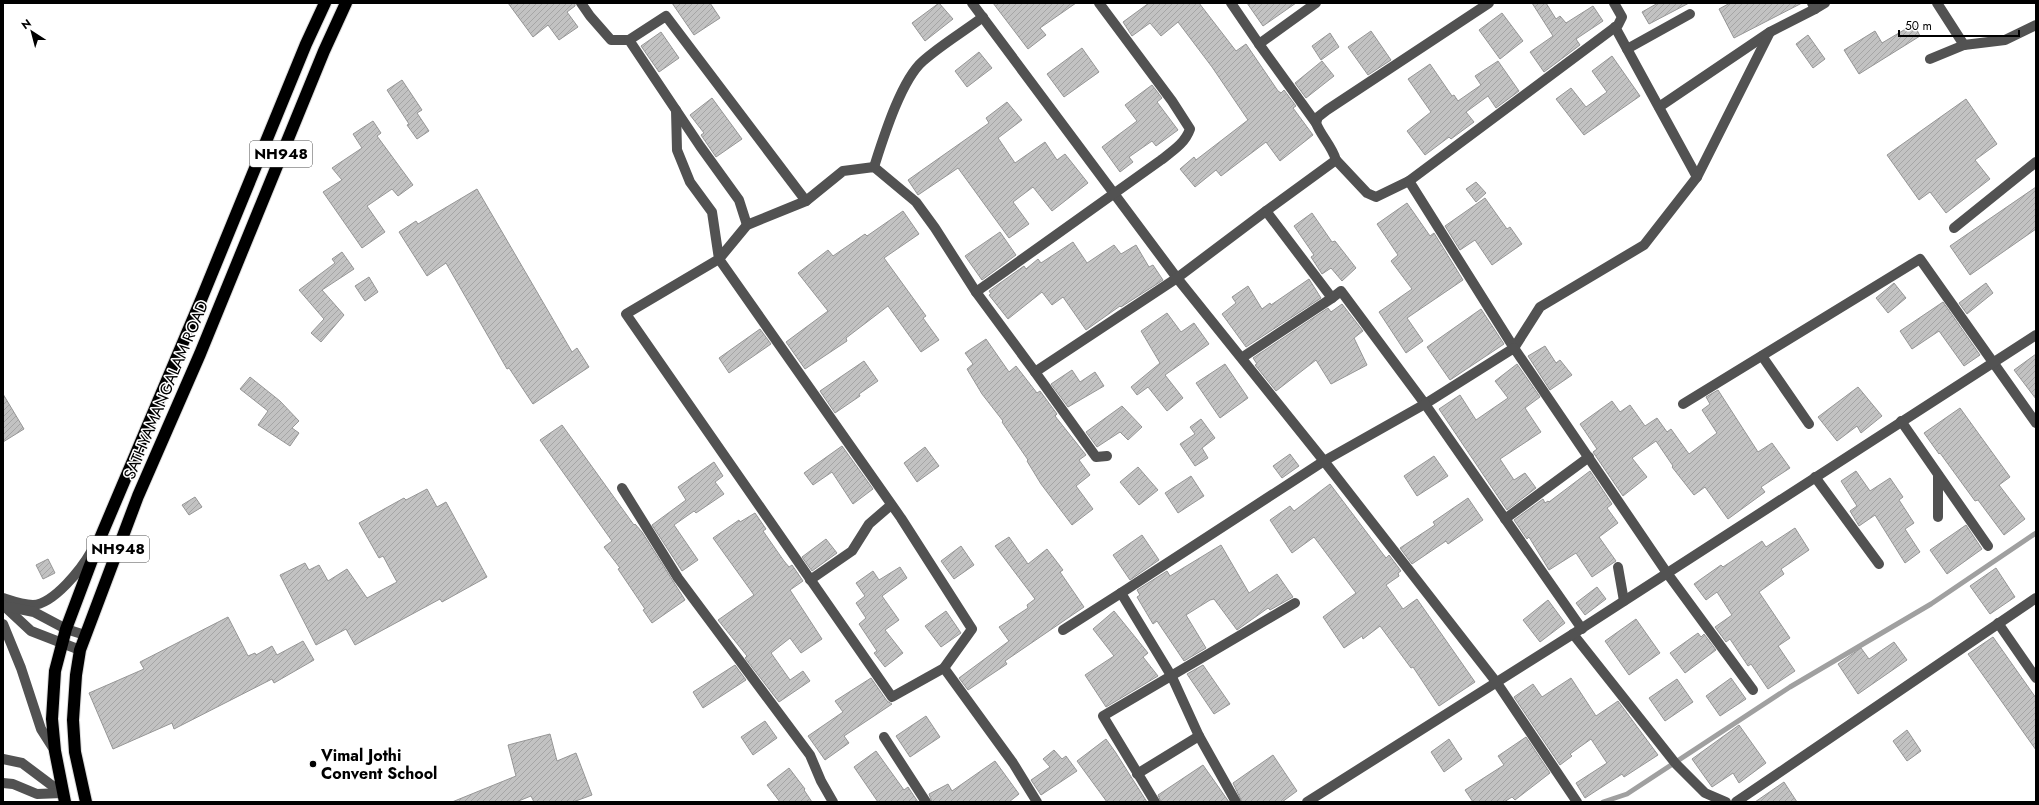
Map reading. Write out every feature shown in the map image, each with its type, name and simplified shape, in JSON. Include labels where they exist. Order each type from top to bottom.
[{"type":"highway","name":"SATHYAMANGALAM ROAD","points":[[64,797],[55,751],[52,719],[55,671],[66,629],[100,536],[201,300],[306,44],[325,3]]},
{"type":"highway","name":"SATHYAMANGALAM ROAD","points":[[86,802],[75,752],[73,720],[76,675],[80,650],[138,496],[200,354],[324,51],[346,3]]},
{"type":"street","points":[[581,3],[611,40],[629,40],[666,16],[806,201]]},
{"type":"street","points":[[972,3],[1115,192],[1177,278],[1324,460],[1497,683],[1576,802]]},
{"type":"street","points":[[976,292],[1180,145],[1187,137],[1190,128],[1154,76],[1099,3]]},
{"type":"street","points":[[1231,3],[1316,123],[1320,132],[1334,152],[1336,160],[1366,193],[1376,197],[1409,181],[1615,27],[1622,17],[1614,3]]},
{"type":"street","points":[[1259,44],[1316,3]]},
{"type":"street","points":[[1316,123],[1318,117],[1327,110],[1489,3]]},
{"type":"street","points":[[1659,107],[1770,32],[1814,6],[1825,3]]},
{"type":"street","points":[[1937,3],[1964,45]]},
{"type":"street","points":[[1627,49],[1690,14]]},
{"type":"street","points":[[874,167],[885,129],[906,85],[921,62],[983,17]]},
{"type":"street","points":[[1930,59],[1964,45],[2005,40],[2036,25]]},
{"type":"street","points":[[1615,27],[1697,177]]},
{"type":"street","points":[[1063,630],[1324,460],[1425,404],[1514,348],[1540,307],[1644,245],[1697,177],[1770,32]]},
{"type":"street","points":[[629,40],[739,200],[747,225]]},
{"type":"street","points":[[676,110],[677,150],[690,182],[712,212],[719,259],[891,505],[972,629],[944,668],[892,697],[626,314],[719,259],[747,225],[806,201],[843,171],[874,167],[916,202],[935,228],[976,292],[1096,457],[1107,456]]},
{"type":"street","points":[[1035,372],[1177,278],[1336,160]]},
{"type":"street","points":[[1954,228],[2036,162]]},
{"type":"street","points":[[1409,181],[1514,348],[1667,573],[1753,690]]},
{"type":"street","points":[[1266,211],[1332,298]]},
{"type":"street","points":[[1683,404],[1920,259],[2036,423]]},
{"type":"street","points":[[1243,358],[1332,298],[1341,290],[1425,404],[1505,519],[1578,631],[1673,760],[1705,793],[1726,802]]},
{"type":"street","points":[[1307,802],[1497,683],[2036,335]]},
{"type":"street","points":[[1762,356],[1809,424]]},
{"type":"street","points":[[1901,421],[1988,546]]},
{"type":"street","points":[[1505,519],[1589,457]]},
{"type":"street","points":[[1938,475],[1938,517]]},
{"type":"street","points":[[1815,477],[1879,564]]},
{"type":"street","points":[[622,488],[678,578],[810,755],[821,781],[833,802]]},
{"type":"street","points":[[810,580],[852,551],[870,524],[891,505]]},
{"type":"street","points":[[3,598],[34,605],[55,595],[70,581],[85,562],[100,536]]},
{"type":"street","points":[[1618,567],[1624,601]]},
{"type":"street","points":[[1121,593],[1172,677],[1199,736],[1236,802]]},
{"type":"street","points":[[1736,802],[2036,598]]},
{"type":"street","points":[[3,604],[8,607],[34,612],[66,629],[85,635]]},
{"type":"street","points":[[3,604],[31,631],[80,650]]},
{"type":"street","points":[[1155,802],[1103,716],[1295,604]]},
{"type":"street","points":[[1998,623],[2036,678]]},
{"type":"street","points":[[3,624],[21,668],[40,729],[55,751]]},
{"type":"street","points":[[944,668],[1013,763],[1037,802]]},
{"type":"street","points":[[1137,774],[1199,736]]},
{"type":"street","points":[[884,737],[926,802]]},
{"type":"street","points":[[3,760],[22,763],[64,797]]},
{"type":"street","points":[[3,783],[13,784],[37,794],[64,797]]},
{"type":"building","points":[[508,3],[575,3],[575,6],[567,12],[578,27],[559,40],[548,25],[533,37]]},
{"type":"building","points":[[672,3],[710,3],[720,18],[694,35]]},
{"type":"building","points":[[939,3],[953,19],[925,41],[912,23]]},
{"type":"building","points":[[993,3],[1076,3],[1040,28],[1046,35],[1028,49]]},
{"type":"building","points":[[1149,3],[1199,3],[1236,51],[1246,44],[1278,91],[1281,93],[1284,90],[1296,106],[1293,108],[1313,135],[1280,161],[1266,142],[1221,176],[1216,170],[1195,187],[1180,169],[1194,157],[1196,160],[1248,120],[1212,67],[1178,22],[1161,36],[1150,23],[1132,36],[1123,22]]},
{"type":"building","points":[[1247,3],[1296,3],[1263,26]]},
{"type":"building","points":[[1532,3],[1546,3],[1556,19],[1560,16],[1566,23],[1593,6],[1603,21],[1576,39],[1580,45],[1544,72],[1530,52],[1553,36]]},
{"type":"building","points":[[1658,3],[1689,3],[1649,24],[1642,12]]},
{"type":"building","points":[[1730,3],[1802,3],[1734,38],[1719,9]]},
{"type":"building","points":[[1502,13],[1523,41],[1500,59],[1479,30]]},
{"type":"building","points":[[1914,24],[1920,36],[1859,74],[1844,50],[1875,31],[1882,43]]},
{"type":"building","points":[[1371,31],[1391,60],[1368,75],[1348,47]]},
{"type":"building","points":[[661,32],[679,58],[659,72],[641,46]]},
{"type":"building","points":[[1330,33],[1339,47],[1321,60],[1312,46]]},
{"type":"building","points":[[1808,35],[1825,59],[1813,68],[1796,44]]},
{"type":"building","points":[[1082,48],[1099,72],[1064,97],[1047,74]]},
{"type":"building","points":[[979,52],[992,68],[967,87],[955,71]]},
{"type":"building","points":[[1612,56],[1640,96],[1584,135],[1556,99],[1571,88],[1586,107],[1607,92],[1592,71]]},
{"type":"building","points":[[1322,61],[1334,76],[1306,98],[1295,83]]},
{"type":"building","points":[[1498,61],[1519,91],[1496,108],[1488,96],[1466,112],[1474,122],[1451,139],[1449,137],[1425,155],[1407,131],[1431,112],[1408,79],[1430,64],[1452,96],[1454,95],[1458,101],[1481,85],[1475,76]]},
{"type":"building","points":[[402,80],[422,110],[417,113],[429,131],[417,139],[407,125],[409,124],[387,90]]},
{"type":"building","points":[[1152,85],[1162,98],[1157,102],[1178,130],[1156,146],[1152,141],[1129,157],[1133,162],[1120,172],[1102,147],[1137,121],[1125,105]]},
{"type":"building","points":[[712,98],[742,139],[716,157],[701,135],[704,133],[690,115]]},
{"type":"building","points":[[1966,99],[1997,144],[1975,160],[1990,179],[1946,213],[1930,192],[1919,200],[1887,155]]},
{"type":"building","points":[[1007,102],[1022,120],[998,138],[1015,163],[1045,142],[1057,160],[1065,154],[1088,183],[1052,211],[1033,187],[1013,202],[1029,224],[1009,238],[958,168],[918,195],[908,180],[989,123],[986,118]]},
{"type":"building","points":[[373,121],[381,133],[377,136],[413,185],[398,196],[392,189],[367,206],[385,232],[362,248],[323,192],[342,180],[332,168],[362,148],[353,134]]},
{"type":"building","points":[[1476,182],[1486,193],[1476,202],[1466,189]]},
{"type":"building","points":[[2036,187],[2036,229],[1970,275],[1950,246]]},
{"type":"building","points":[[477,189],[572,352],[577,348],[589,367],[533,404],[509,368],[507,369],[446,263],[427,276],[399,232],[416,221],[418,224]]},
{"type":"building","points":[[1485,198],[1507,229],[1510,227],[1522,244],[1492,265],[1475,240],[1460,250],[1445,226]]},
{"type":"building","points":[[1407,203],[1430,236],[1434,233],[1463,280],[1407,318],[1423,341],[1406,353],[1379,312],[1412,289],[1391,261],[1398,255],[1377,224]]},
{"type":"building","points":[[903,211],[919,234],[884,258],[926,316],[923,318],[939,340],[921,352],[888,306],[846,338],[847,341],[805,369],[786,342],[828,311],[798,273],[828,250],[833,256],[865,234],[867,236]]},
{"type":"building","points":[[1312,213],[1332,242],[1335,241],[1356,268],[1342,281],[1331,268],[1322,274],[1311,257],[1314,255],[1294,226]]},
{"type":"building","points":[[1000,232],[1016,255],[982,280],[965,256]]},
{"type":"building","points":[[1073,242],[1087,263],[1114,245],[1121,254],[1136,245],[1149,267],[1153,265],[1163,280],[1121,307],[1120,306],[1086,330],[1063,297],[1052,305],[1042,292],[1008,319],[989,295],[991,294],[989,291],[1024,266],[1026,269],[1038,259],[1041,263]]},
{"type":"building","points":[[342,252],[354,269],[322,290],[344,315],[321,342],[311,333],[324,319],[299,290],[335,263],[332,259]]},
{"type":"building","points":[[369,277],[378,292],[365,301],[355,286]]},
{"type":"building","points":[[1309,279],[1321,298],[1246,347],[1222,314],[1236,303],[1232,297],[1248,286],[1262,309],[1270,303],[1271,305]]},
{"type":"building","points":[[1894,283],[1906,298],[1888,313],[1876,298]]},
{"type":"building","points":[[1986,283],[1993,293],[1967,314],[1959,303]]},
{"type":"building","points":[[1943,302],[1980,355],[1964,366],[1939,331],[1912,349],[1900,331]]},
{"type":"building","points":[[1342,304],[1363,331],[1354,338],[1367,365],[1331,384],[1316,360],[1276,391],[1255,365],[1257,364],[1253,358],[1328,308],[1331,312]]},
{"type":"building","points":[[1481,309],[1504,344],[1450,380],[1427,347]]},
{"type":"building","points":[[1167,313],[1181,332],[1194,323],[1209,344],[1165,375],[1183,398],[1167,411],[1148,387],[1137,395],[1131,387],[1160,363],[1141,331]]},
{"type":"building","points":[[760,329],[771,344],[729,373],[719,358]]},
{"type":"building","points":[[986,339],[1009,372],[1016,366],[1037,393],[1040,391],[1057,414],[1055,416],[1086,455],[1079,460],[1090,475],[1076,486],[1093,509],[1072,525],[1041,484],[1027,461],[1028,460],[1002,422],[1003,421],[982,394],[967,369],[973,364],[965,353]]},
{"type":"building","points":[[1545,346],[1556,363],[1560,360],[1572,375],[1550,390],[1528,356]]},
{"type":"building","points":[[2036,354],[2036,399],[2014,370]]},
{"type":"building","points":[[864,361],[878,381],[859,394],[860,396],[835,413],[820,391]]},
{"type":"building","points":[[1225,364],[1248,398],[1220,418],[1196,383]]},
{"type":"building","points":[[1517,364],[1540,397],[1525,408],[1541,432],[1500,459],[1514,480],[1525,473],[1536,488],[1507,510],[1439,409],[1460,395],[1476,420],[1508,398],[1495,381]]},
{"type":"building","points":[[1072,370],[1080,382],[1095,372],[1104,386],[1068,407],[1051,384]]},
{"type":"building","points":[[250,377],[280,401],[299,421],[292,428],[299,433],[290,446],[258,425],[268,411],[240,389]]},
{"type":"building","points":[[1858,387],[1882,416],[1861,433],[1857,426],[1837,441],[1818,417]]},
{"type":"building","points":[[1718,390],[1758,452],[1772,443],[1790,468],[1761,487],[1765,492],[1728,519],[1705,487],[1694,495],[1672,467],[1673,466],[1656,441],[1632,458],[1647,477],[1623,496],[1593,452],[1597,449],[1580,424],[1612,401],[1620,412],[1630,405],[1645,426],[1657,418],[1667,432],[1671,429],[1689,454],[1717,433],[1702,410],[1710,404],[1706,397]]},
{"type":"building","points":[[3,394],[24,429],[3,442]]},
{"type":"building","points":[[1122,406],[1142,427],[1128,440],[1120,432],[1097,447],[1086,432]]},
{"type":"building","points":[[1960,408],[2010,477],[1999,485],[2025,519],[2004,535],[1978,500],[1975,501],[1924,433]]},
{"type":"building","points":[[1201,419],[1215,438],[1202,448],[1208,458],[1195,466],[1180,444],[1195,434],[1190,427]]},
{"type":"building","points":[[562,425],[634,525],[635,524],[642,532],[685,600],[652,623],[643,610],[645,609],[618,569],[620,568],[604,547],[612,541],[540,440]]},
{"type":"building","points":[[842,446],[873,489],[853,504],[832,472],[813,485],[804,473]]},
{"type":"building","points":[[925,447],[939,466],[917,482],[904,463]]},
{"type":"building","points":[[1290,454],[1299,466],[1282,478],[1273,466]]},
{"type":"building","points":[[1434,456],[1448,476],[1417,496],[1404,476]]},
{"type":"building","points":[[714,462],[723,476],[715,482],[724,494],[696,513],[694,511],[674,525],[698,560],[682,571],[652,525],[686,500],[678,487]]},
{"type":"building","points":[[1138,467],[1158,490],[1139,505],[1120,482]]},
{"type":"building","points":[[1590,471],[1612,504],[1607,508],[1618,523],[1599,537],[1616,561],[1592,577],[1576,553],[1549,570],[1529,537],[1527,539],[1514,520],[1543,499],[1545,503],[1548,501],[1549,502]]},
{"type":"building","points":[[1856,471],[1870,491],[1890,478],[1903,497],[1899,500],[1914,523],[1905,529],[1920,552],[1905,563],[1875,515],[1859,526],[1850,511],[1857,506],[1841,481]]},
{"type":"building","points":[[1191,476],[1204,496],[1178,513],[1165,493]]},
{"type":"building","points":[[1330,484],[1386,558],[1389,555],[1401,571],[1398,573],[1399,576],[1386,585],[1403,609],[1417,599],[1475,682],[1439,706],[1413,667],[1411,668],[1380,626],[1363,639],[1362,636],[1344,648],[1323,617],[1356,593],[1314,537],[1292,553],[1270,520],[1290,506],[1294,511]]},
{"type":"building","points":[[427,489],[437,507],[446,502],[487,577],[442,602],[440,599],[355,645],[346,629],[316,645],[280,575],[305,563],[309,570],[319,565],[328,581],[347,569],[367,598],[397,582],[383,556],[379,558],[359,523],[404,498],[406,500]]},
{"type":"building","points":[[195,497],[202,507],[189,515],[182,505]]},
{"type":"building","points":[[1468,498],[1483,520],[1448,544],[1446,541],[1412,564],[1400,548],[1435,525],[1433,522]]},
{"type":"building","points":[[755,513],[766,529],[763,531],[784,561],[789,567],[792,565],[803,581],[790,590],[822,639],[801,653],[790,638],[771,653],[790,680],[803,671],[810,681],[779,702],[745,658],[747,656],[718,620],[754,595],[713,538],[739,520],[740,522]]},
{"type":"building","points":[[1966,525],[1982,549],[1947,574],[1930,550]]},
{"type":"building","points":[[1795,528],[1809,550],[1781,569],[1784,574],[1759,592],[1790,638],[1778,646],[1795,671],[1768,689],[1751,664],[1748,666],[1730,639],[1726,642],[1715,627],[1732,615],[1717,592],[1706,600],[1694,584],[1721,565],[1723,567],[1762,541],[1766,547]]},
{"type":"building","points":[[1142,535],[1159,560],[1130,580],[1113,555]]},
{"type":"building","points":[[1009,537],[1028,564],[1047,549],[1063,570],[1060,572],[1084,607],[1005,661],[1007,664],[968,690],[959,678],[1009,641],[999,627],[1028,608],[1027,605],[1035,599],[995,546]]},
{"type":"building","points":[[826,539],[837,553],[812,571],[802,557]]},
{"type":"building","points":[[1221,545],[1249,593],[1277,574],[1293,597],[1270,610],[1268,608],[1237,630],[1214,599],[1210,600],[1186,615],[1206,648],[1184,661],[1157,621],[1153,624],[1137,597],[1140,595],[1137,590],[1167,571],[1170,576]]},
{"type":"building","points":[[961,546],[974,565],[954,579],[941,561]]},
{"type":"building","points":[[48,559],[55,573],[43,579],[36,565]]},
{"type":"building","points":[[900,567],[907,578],[882,596],[899,620],[885,630],[903,653],[885,667],[874,653],[877,651],[859,624],[866,618],[856,603],[865,596],[856,583],[873,571],[879,580]]},
{"type":"building","points":[[1996,568],[2015,597],[1990,614],[1970,586]]},
{"type":"building","points":[[1597,587],[1606,599],[1585,615],[1576,603]]},
{"type":"building","points":[[1548,600],[1565,623],[1540,642],[1523,620]]},
{"type":"building","points":[[946,611],[961,633],[941,647],[925,626]]},
{"type":"building","points":[[1114,611],[1148,653],[1143,657],[1158,676],[1106,707],[1085,675],[1114,656],[1093,629]]},
{"type":"building","points":[[228,617],[248,656],[255,653],[256,655],[272,646],[277,655],[303,641],[314,660],[274,683],[272,679],[174,729],[172,723],[113,749],[89,693],[144,669],[140,662]]},
{"type":"building","points":[[1636,619],[1660,653],[1629,675],[1605,641]]},
{"type":"building","points":[[1698,633],[1701,637],[1704,634],[1716,650],[1685,673],[1670,653]]},
{"type":"building","points":[[1993,637],[2036,698],[2036,750],[1968,654]]},
{"type":"building","points":[[1894,642],[1907,660],[1858,694],[1838,664],[1861,648],[1869,659]]},
{"type":"building","points":[[735,665],[746,680],[703,708],[693,692]]},
{"type":"building","points":[[1203,665],[1230,704],[1214,714],[1187,674]]},
{"type":"building","points":[[871,678],[887,701],[892,704],[844,736],[849,743],[825,760],[808,736],[843,712],[835,701]]},
{"type":"building","points":[[1571,678],[1596,716],[1618,701],[1658,755],[1624,777],[1622,774],[1585,798],[1576,783],[1607,763],[1591,739],[1570,754],[1572,756],[1560,765],[1514,697],[1533,684],[1542,697]]},
{"type":"building","points":[[1731,678],[1746,699],[1720,716],[1706,696]]},
{"type":"building","points":[[1677,679],[1693,702],[1665,721],[1649,698]]},
{"type":"building","points":[[926,716],[940,737],[910,757],[896,736]]},
{"type":"building","points":[[765,721],[777,738],[753,755],[741,737]]},
{"type":"building","points":[[1739,725],[1766,763],[1739,783],[1733,773],[1712,787],[1692,759]]},
{"type":"building","points":[[1907,730],[1921,751],[1907,761],[1893,741]]},
{"type":"building","points":[[550,734],[557,761],[576,753],[592,795],[573,802],[534,802],[531,796],[516,802],[452,802],[516,776],[508,745]]},
{"type":"building","points":[[1526,737],[1550,773],[1515,800],[1512,797],[1504,802],[1473,802],[1465,790],[1504,765],[1498,756]]},
{"type":"building","points":[[1106,739],[1147,802],[1107,802],[1077,761]]},
{"type":"building","points":[[1449,739],[1462,759],[1444,772],[1431,752]]},
{"type":"building","points":[[1054,750],[1062,759],[1066,756],[1077,771],[1041,795],[1031,780],[1050,767],[1043,759]]},
{"type":"building","points":[[876,751],[904,790],[908,787],[918,802],[878,802],[854,767]]},
{"type":"building","points":[[1273,755],[1297,791],[1282,802],[1242,802],[1233,783]]},
{"type":"building","points":[[995,761],[1019,794],[1009,802],[932,802],[929,794],[948,784],[952,791]]},
{"type":"building","points":[[1203,765],[1229,802],[1161,802],[1158,795]]},
{"type":"building","points":[[789,768],[805,789],[804,790],[812,802],[780,802],[767,785]]},
{"type":"building","points":[[1784,782],[1797,802],[1755,802]]},
{"type":"waterway","points":[[1603,802],[1627,794],[1790,687],[1931,604],[2036,533]]},
{"type":"place","name":"Vimal Jothi Convent School","points":[[313,764]]}]
